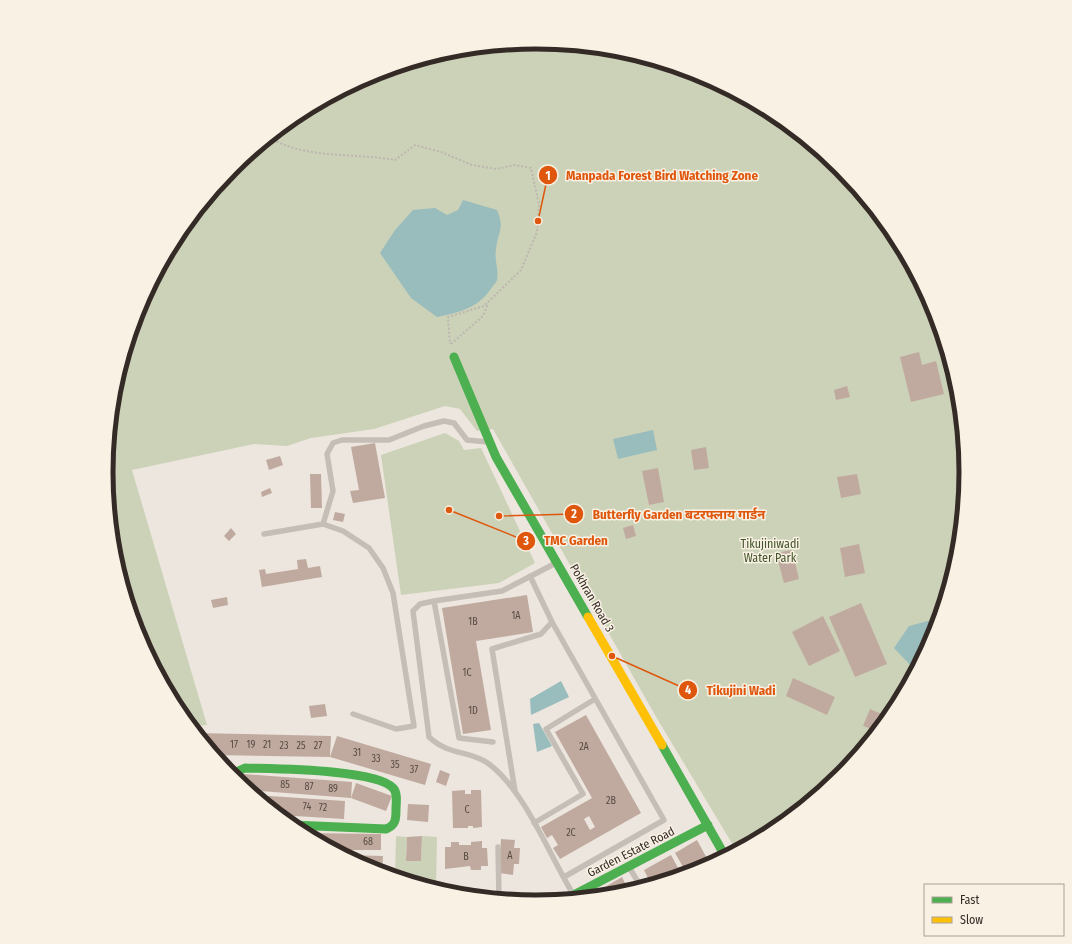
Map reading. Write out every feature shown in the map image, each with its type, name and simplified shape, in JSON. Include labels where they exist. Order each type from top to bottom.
[{"type":"street","name":"Pokhran Road 3","points":[[454,357],[496,457],[558,562],[722,851]]},
{"type":"street","points":[[237,771],[245,768],[350,774],[386,784],[393,788],[396,795],[396,821],[392,827],[386,829],[303,825]]},
{"type":"street","name":"Garden Estate Road","points":[[579,892],[708,825]]},
{"type":"lane","points":[[323,524],[333,491],[327,454],[333,443],[342,440],[389,440],[424,426],[444,421],[454,423],[467,440],[490,442]]},
{"type":"lane","points":[[264,534],[323,524],[343,530],[369,548],[383,568],[393,593],[414,726],[396,729],[353,714]]},
{"type":"lane","points":[[558,562],[502,591],[420,604],[413,611],[429,737],[439,746],[458,754],[478,757],[490,765],[521,800],[564,876],[569,893]]},
{"type":"lane","points":[[530,576],[552,622],[664,820],[564,876]]},
{"type":"lane","points":[[434,601],[459,738],[493,742]]},
{"type":"lane","points":[[515,793],[492,650],[541,634],[552,622]]},
{"type":"lane","points":[[534,823],[583,794],[546,729],[595,699]]},
{"type":"lane","points":[[498,847],[499,893]]},
{"type":"lane","points":[[629,866],[638,883]]},
{"type":"path","points":[[274,139],[279,143],[325,154],[380,157],[395,160],[415,145],[441,152],[472,165],[496,169],[515,164],[532,168],[539,205],[537,232],[521,270],[484,306],[448,317],[450,345],[454,357]]},
{"type":"path","points":[[450,345],[483,316],[489,301]]},
{"type":"green space","name":"Tikujiniwadi Water Park","points":[[508,50],[564,50],[591,53],[619,57],[672,71],[698,81],[748,106],[794,136],[815,154],[854,193],[872,214],[902,260],[915,285],[937,336],[945,363],[951,389],[958,444],[958,500],[955,527],[951,555],[937,608],[927,634],[902,684],[872,730],[854,751],[815,790],[794,808],[771,824],[733,845],[655,715],[493,429],[477,431],[460,409],[445,406],[374,429],[311,438],[287,446],[254,444],[132,470],[207,725],[197,726],[170,683],[145,634],[127,581],[121,555],[114,500],[114,444],[117,417],[121,389],[135,336],[145,310],[170,260],[200,214],[218,193],[257,154],[278,136],[301,120],[349,93],[400,71],[427,63],[453,57]]},
{"type":"green space","points":[[445,433],[459,441],[464,450],[481,448],[535,563],[499,583],[401,595],[381,455]]},
{"type":"green space","points":[[396,836],[407,837],[406,861],[421,861],[422,836],[437,837],[436,883],[395,871]]},
{"type":"water","points":[[463,200],[497,210],[501,226],[496,253],[497,280],[485,296],[473,305],[452,314],[437,317],[411,298],[380,253],[395,230],[413,210],[435,208],[447,215],[458,210]]},
{"type":"water","points":[[653,430],[657,450],[618,459],[613,439]]},
{"type":"water","points":[[932,620],[911,666],[894,648],[909,626]]},
{"type":"water","points":[[561,681],[569,697],[531,715],[530,699]]},
{"type":"water","points":[[539,723],[552,746],[537,752],[533,724]]},
{"type":"building","points":[[919,352],[922,365],[936,361],[944,394],[911,402],[900,357]]},
{"type":"building","points":[[847,386],[850,397],[836,400],[834,390]]},
{"type":"building","points":[[375,443],[385,498],[353,503],[350,491],[359,490],[351,447]]},
{"type":"building","points":[[706,447],[709,468],[694,470],[691,450]]},
{"type":"building","points":[[280,456],[283,465],[269,470],[266,460]]},
{"type":"building","points":[[658,468],[664,502],[649,505],[642,471]]},
{"type":"building","points":[[310,474],[321,474],[322,508],[311,508]]},
{"type":"building","points":[[857,474],[861,494],[841,498],[837,477]]},
{"type":"building","points":[[270,488],[272,493],[262,497],[261,492]]},
{"type":"building","points":[[335,512],[345,514],[343,522],[333,520]]},
{"type":"building","points":[[633,525],[636,536],[626,539],[623,528]]},
{"type":"building","points":[[231,528],[236,534],[229,541],[224,536]]},
{"type":"building","points":[[859,544],[865,573],[845,577],[840,548]]},
{"type":"building","points":[[792,550],[799,579],[784,583],[776,553]]},
{"type":"building","points":[[306,559],[308,568],[320,566],[322,577],[262,587],[259,570],[265,569],[266,574],[298,569],[297,560]]},
{"type":"building","points":[[527,595],[533,632],[476,641],[491,730],[463,734],[442,608]]},
{"type":"building","points":[[227,597],[228,605],[213,608],[211,600]]},
{"type":"building","points":[[861,603],[887,664],[855,677],[829,617]]},
{"type":"building","points":[[823,616],[840,651],[809,666],[792,632]]},
{"type":"building","points":[[793,678],[835,697],[827,715],[786,696]]},
{"type":"building","points":[[325,704],[327,716],[311,718],[309,706]]},
{"type":"building","points":[[870,709],[883,714],[872,729],[863,726]]},
{"type":"building","points":[[586,715],[641,813],[560,859],[553,848],[558,845],[552,835],[547,838],[541,827],[592,798],[555,732]],"holes":[[[589,816],[595,827],[590,830],[584,819]]]},
{"type":"building","points":[[203,733],[331,736],[330,757],[222,755]]},
{"type":"building","points":[[337,736],[431,764],[425,785],[330,757]]},
{"type":"building","points":[[440,770],[450,774],[446,786],[436,782]]},
{"type":"building","points":[[243,774],[352,782],[351,798],[258,791],[243,776]]},
{"type":"building","points":[[356,783],[392,796],[386,811],[351,798]]},
{"type":"building","points":[[465,790],[465,794],[471,794],[471,790],[481,790],[482,827],[473,828],[473,826],[468,826],[468,828],[453,828],[452,791]]},
{"type":"building","points":[[263,796],[345,801],[344,819],[289,816]]},
{"type":"building","points":[[408,804],[429,805],[428,822],[407,820]]},
{"type":"building","points":[[316,833],[381,834],[381,850],[347,850]]},
{"type":"building","points":[[422,836],[421,861],[406,861],[407,837]]},
{"type":"building","points":[[501,839],[515,840],[514,848],[520,848],[519,864],[514,864],[513,875],[499,873]]},
{"type":"building","points":[[697,840],[707,859],[684,868],[675,853]]},
{"type":"building","points":[[482,841],[482,848],[487,848],[488,866],[481,866],[481,870],[471,870],[470,866],[445,869],[445,847],[451,847],[451,842],[459,842],[459,845],[471,845],[471,842]]},
{"type":"building","points":[[358,855],[383,856],[382,866]]},
{"type":"building","points":[[671,855],[679,870],[649,880],[644,870]]},
{"type":"building","points":[[622,877],[626,885],[619,887],[601,890]]},
{"type":"traffic: fast","points":[[454,357],[496,457],[588,617]]},
{"type":"traffic: fast","points":[[662,745],[722,851]]},
{"type":"traffic: fast","points":[[237,771],[245,768],[323,771],[367,777],[383,782],[395,790],[396,801],[394,824],[386,829],[303,825]]},
{"type":"traffic: fast","points":[[579,892],[708,825]]},
{"type":"traffic: slow","points":[[588,617],[662,745]]},
{"type":"place","name":"Manpada Forest Bird Watching Zone","points":[[538,221]]},
{"type":"place","name":"TMC Garden","points":[[449,510]]},
{"type":"place","name":"Butterfly Garden बटरफ्लाय गार्डन","points":[[499,516]]},
{"type":"place","name":"Tikujini Wadi","points":[[612,656]]}]
